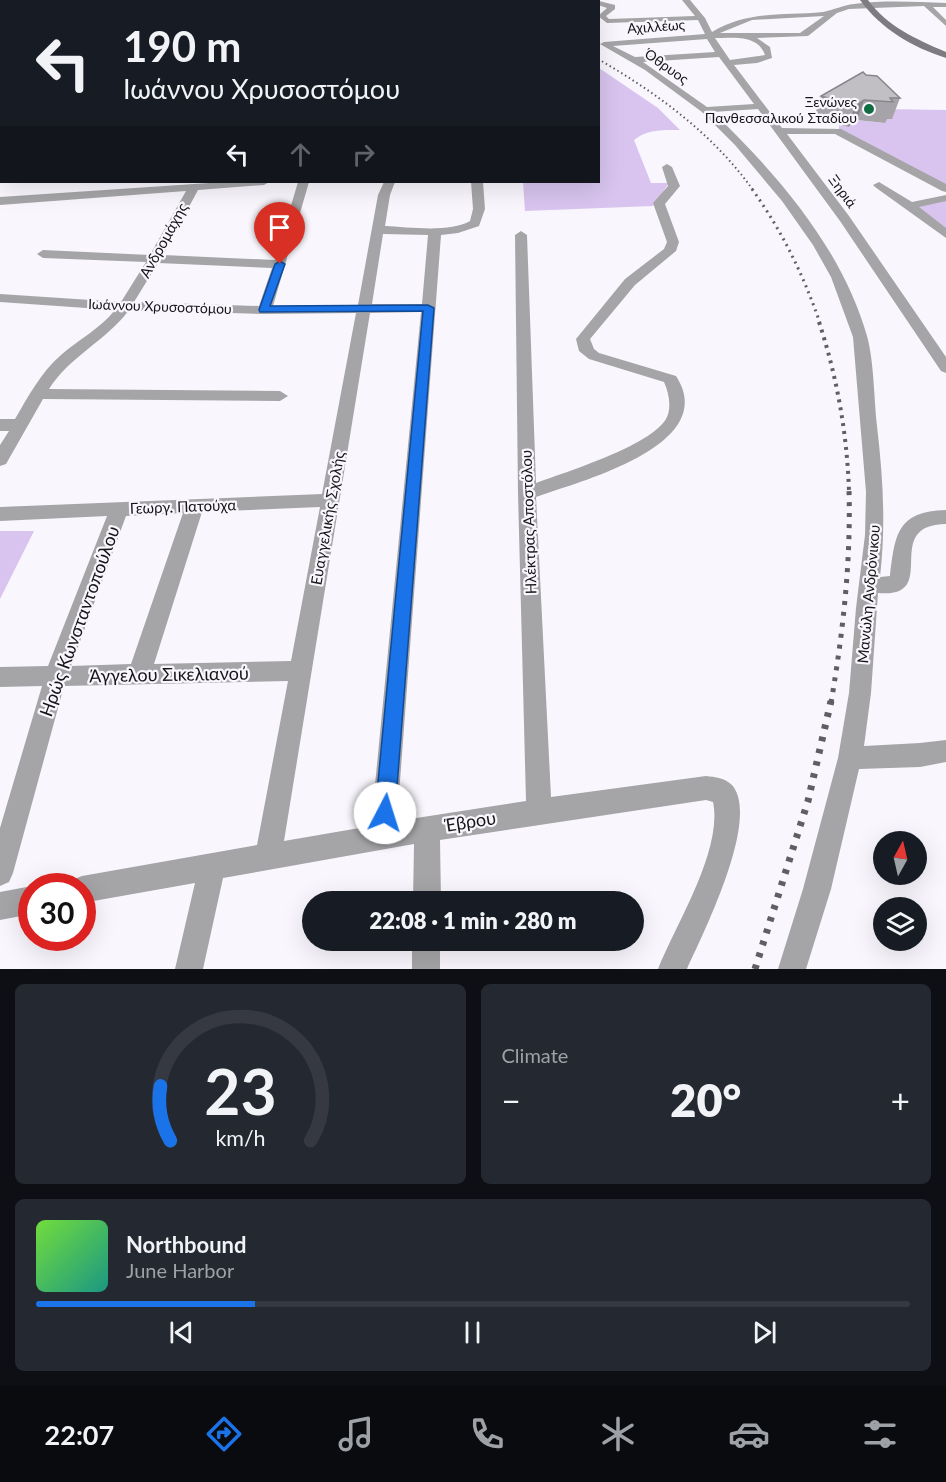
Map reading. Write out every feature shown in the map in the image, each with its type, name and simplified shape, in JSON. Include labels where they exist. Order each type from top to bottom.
[{"type":"main road","points":[[866,2],[881,20],[894,30],[946,55]]},
{"type":"main road","points":[[881,2],[889,15],[904,27],[946,48]]},
{"type":"street","name":"Ξηριά","points":[[686,0],[725,59],[845,219],[946,368]]},
{"type":"street","points":[[711,36],[724,26],[750,17],[821,14],[866,2],[946,5]]},
{"type":"street","points":[[600,3],[612,7],[602,16],[607,21],[700,18]]},
{"type":"street","points":[[926,4],[946,24]]},
{"type":"street","name":"Αχιλλέως","points":[[604,44],[711,36],[802,35],[835,11]]},
{"type":"street","points":[[634,60],[757,60],[769,56],[768,50],[762,44],[744,35]]},
{"type":"street","name":"Όθρυος","points":[[604,44],[634,60],[705,110],[739,142],[783,196]]},
{"type":"street","points":[[705,110],[762,106]]},
{"type":"street","points":[[781,131],[837,131],[946,189]]},
{"type":"street","points":[[526,493],[652,441],[672,423],[676,414],[676,387],[670,379],[594,356],[587,351],[584,339],[587,332],[630,282],[670,251],[673,242],[659,208],[674,186],[667,167]]},
{"type":"street","points":[[3,203],[250,183]]},
{"type":"street","points":[[264,310],[304,183]]},
{"type":"street","name":"Ευαγγελικής Σχολής","points":[[268,855],[363,309],[384,195],[390,183]]},
{"type":"street","points":[[379,230],[435,231],[466,228],[473,225],[477,221],[478,212],[477,183]]},
{"type":"street","points":[[879,185],[946,234]]},
{"type":"street","name":"Ανδρομάχης","points":[[0,460],[63,361],[105,330],[124,306],[194,187]]},
{"type":"street","name":"Μανώλη Ανδρόνικου","points":[[783,196],[813,234],[830,262],[860,337],[874,492],[875,535],[860,693],[850,758],[817,889],[792,969]]},
{"type":"street","points":[[910,206],[946,198]]},
{"type":"street","points":[[383,837],[435,231]]},
{"type":"street","name":"Ηλέκτρας Αποστόλου","points":[[521,235],[526,493],[540,810]]},
{"type":"street","points":[[43,254],[280,264]]},
{"type":"street","name":"Ιωάννου Χρυσοστόμου","points":[[0,298],[124,306],[264,310],[428,308]]},
{"type":"street","points":[[40,394],[280,396]]},
{"type":"street","points":[[0,425],[22,425]]},
{"type":"street","name":"Γεωργ. Πατούχα","points":[[0,514],[331,500]]},
{"type":"street","points":[[139,675],[195,506]]},
{"type":"street","name":"Ηρώς Κωνσταντοπούλου","points":[[0,873],[56,675],[120,508]]},
{"type":"street","points":[[869,584],[892,586],[899,581],[903,543],[909,529],[927,517],[946,517]]},
{"type":"street","name":"Άγγελου Σικελιανού","points":[[0,677],[301,671]]},
{"type":"street","points":[[850,758],[920,755],[946,751]]},
{"type":"street","name":"Έβρου","points":[[96,888],[268,855],[540,810],[706,788],[718,790],[726,799],[728,812],[718,861],[710,886],[672,969]]},
{"type":"street","points":[[427,828],[427,891]]},
{"type":"street","points":[[189,969],[212,867]]},
{"type":"street","points":[[0,906],[18,903]]},
{"type":"street","points":[[426,951],[426,969]]},
{"type":"shaded area","points":[[600,69],[658,108],[680,130],[650,132],[634,140],[651,183],[669,183],[653,206],[525,211],[523,183],[600,183]]},
{"type":"shaded area","points":[[883,109],[946,110],[946,187],[839,129],[839,125],[848,127],[857,120],[884,123],[882,119],[892,119]]},
{"type":"shaded area","points":[[946,200],[946,231],[915,207]]},
{"type":"shaded area","points":[[0,531],[34,531],[0,599]]},
{"type":"building","points":[[863,72],[866,75],[877,76],[900,98],[890,98],[893,102],[864,100],[855,106],[821,96]]},
{"type":"railway","points":[[600,60],[683,116],[720,151],[753,190]]},
{"type":"railway","points":[[752,189],[791,253],[820,323]]},
{"type":"railway","points":[[819,322],[840,405],[849,491]]},
{"type":"railway","points":[[831,703],[845,597],[849,544],[849,491]]},
{"type":"railway","points":[[755,969],[808,801],[831,701]]},
{"type":"place","name":"Ξενώνες Πανθεσσαλικού Σταδίου","points":[[869,109]]},
{"type":"route","points":[[280,264],[264,310],[428,308],[385,813]]}]
